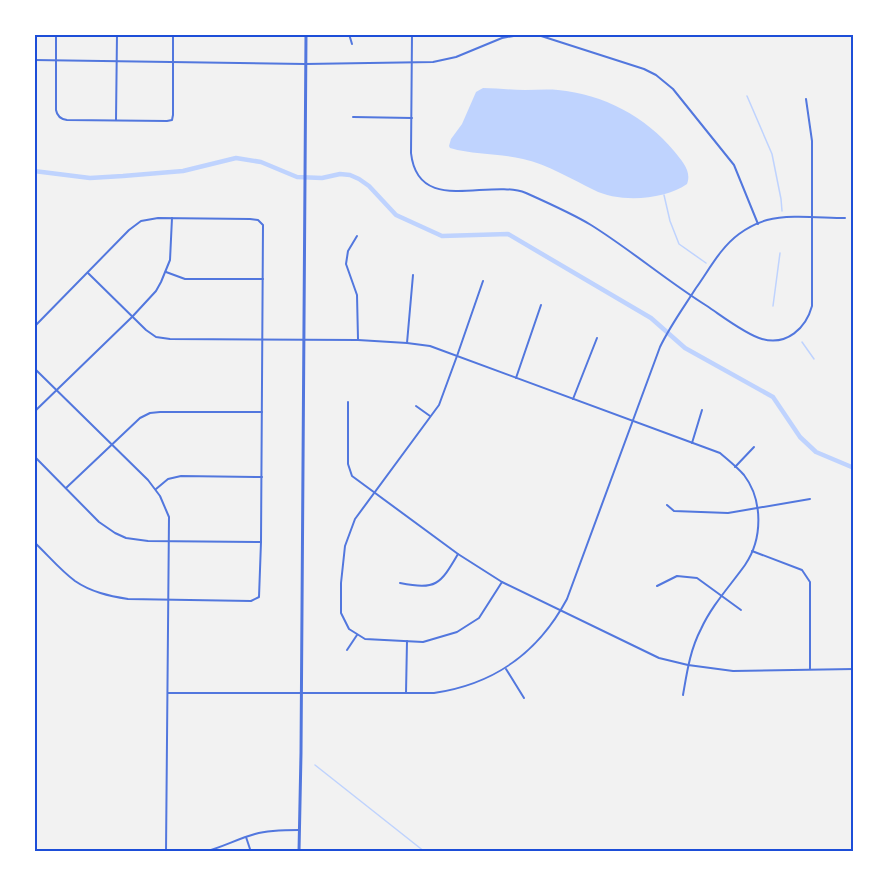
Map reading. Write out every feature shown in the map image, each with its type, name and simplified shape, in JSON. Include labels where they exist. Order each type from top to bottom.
[{"type":"street","points":[[56,34],[56,110],[60,118],[167,122],[172,120],[173,116],[173,34]]},
{"type":"street","points":[[116,120],[117,34]]},
{"type":"street","points":[[298,852],[306,34]]},
{"type":"street","points":[[349,34],[352,44]]},
{"type":"street","points":[[412,34],[412,162],[416,171],[430,185],[449,192],[504,189],[524,193],[588,224],[691,296],[751,335],[761,339],[782,339],[799,331],[813,306],[812,141],[806,99]]},
{"type":"street","points":[[34,60],[305,64],[434,62],[456,57],[502,38],[525,34]]},
{"type":"street","points":[[534,34],[644,69],[656,75],[673,89],[734,165],[758,224]]},
{"type":"street","points":[[353,117],[412,118]]},
{"type":"street","points":[[34,412],[156,291],[166,272],[171,249],[172,218]]},
{"type":"street","points":[[34,327],[141,221],[172,218],[250,219],[261,222],[263,228],[262,477],[261,594],[258,599],[251,601],[169,600],[111,597],[75,581],[34,542]]},
{"type":"street","points":[[168,693],[434,693],[462,688],[506,669],[528,652],[561,611],[576,577],[663,342],[717,257],[738,234],[758,224],[782,218],[845,218]]},
{"type":"street","points":[[357,236],[348,251],[346,264],[357,295],[358,340]]},
{"type":"street","points":[[166,272],[185,279],[263,279]]},
{"type":"street","points":[[88,273],[132,317],[153,335],[163,338],[358,340],[407,342],[430,346],[720,453],[743,474],[755,494],[759,522],[756,544],[747,563],[722,595],[701,628],[691,651],[683,695]]},
{"type":"street","points":[[407,342],[413,274]]},
{"type":"street","points":[[483,281],[439,405],[355,519],[345,546],[341,613],[349,629],[365,639],[423,642],[456,632],[479,618],[502,582]]},
{"type":"street","points":[[516,378],[542,305]]},
{"type":"street","points":[[573,399],[597,338]]},
{"type":"street","points":[[34,368],[156,489],[169,516],[166,852]]},
{"type":"street","points":[[348,402],[348,464],[352,476],[458,554],[502,582],[659,658],[688,665],[733,671],[854,669]]},
{"type":"street","points":[[416,406],[430,416]]},
{"type":"street","points":[[692,443],[702,410]]},
{"type":"street","points":[[66,488],[140,418],[150,413],[262,411]]},
{"type":"street","points":[[735,467],[754,447]]},
{"type":"street","points":[[34,456],[99,522],[115,533],[135,540],[261,542]]},
{"type":"street","points":[[156,489],[168,479],[181,476],[262,477]]},
{"type":"street","points":[[666,505],[674,511],[728,513],[810,499]]},
{"type":"street","points":[[752,551],[802,570],[810,582],[810,669]]},
{"type":"street","points":[[400,583],[419,587],[434,584],[441,579],[458,554]]},
{"type":"street","points":[[657,586],[677,576],[697,578],[741,610]]},
{"type":"street","points":[[347,650],[357,634]]},
{"type":"street","points":[[406,694],[407,641]]},
{"type":"street","points":[[506,669],[524,698]]},
{"type":"street","points":[[204,852],[265,832],[299,830]]},
{"type":"street","points":[[246,837],[251,852]]},
{"type":"water","points":[[483,88],[575,92],[622,109],[650,128],[674,151],[687,170],[687,184],[667,194],[642,198],[616,197],[594,190],[533,162],[450,148],[451,139],[462,124],[476,92]]},
{"type":"waterway","points":[[747,96],[772,154],[782,211]]},
{"type":"waterway","points":[[34,171],[90,178],[123,176],[183,171],[236,158],[261,162],[297,177],[322,178],[340,174],[350,175],[369,186],[396,215],[442,236],[508,234],[651,318],[685,348],[773,397],[800,437],[816,452],[854,468]]},
{"type":"waterway","points":[[664,195],[670,221],[679,244],[706,263]]},
{"type":"waterway","points":[[773,306],[780,253]]},
{"type":"waterway","points":[[802,342],[814,359]]},
{"type":"waterway","points":[[315,765],[425,852]]}]
